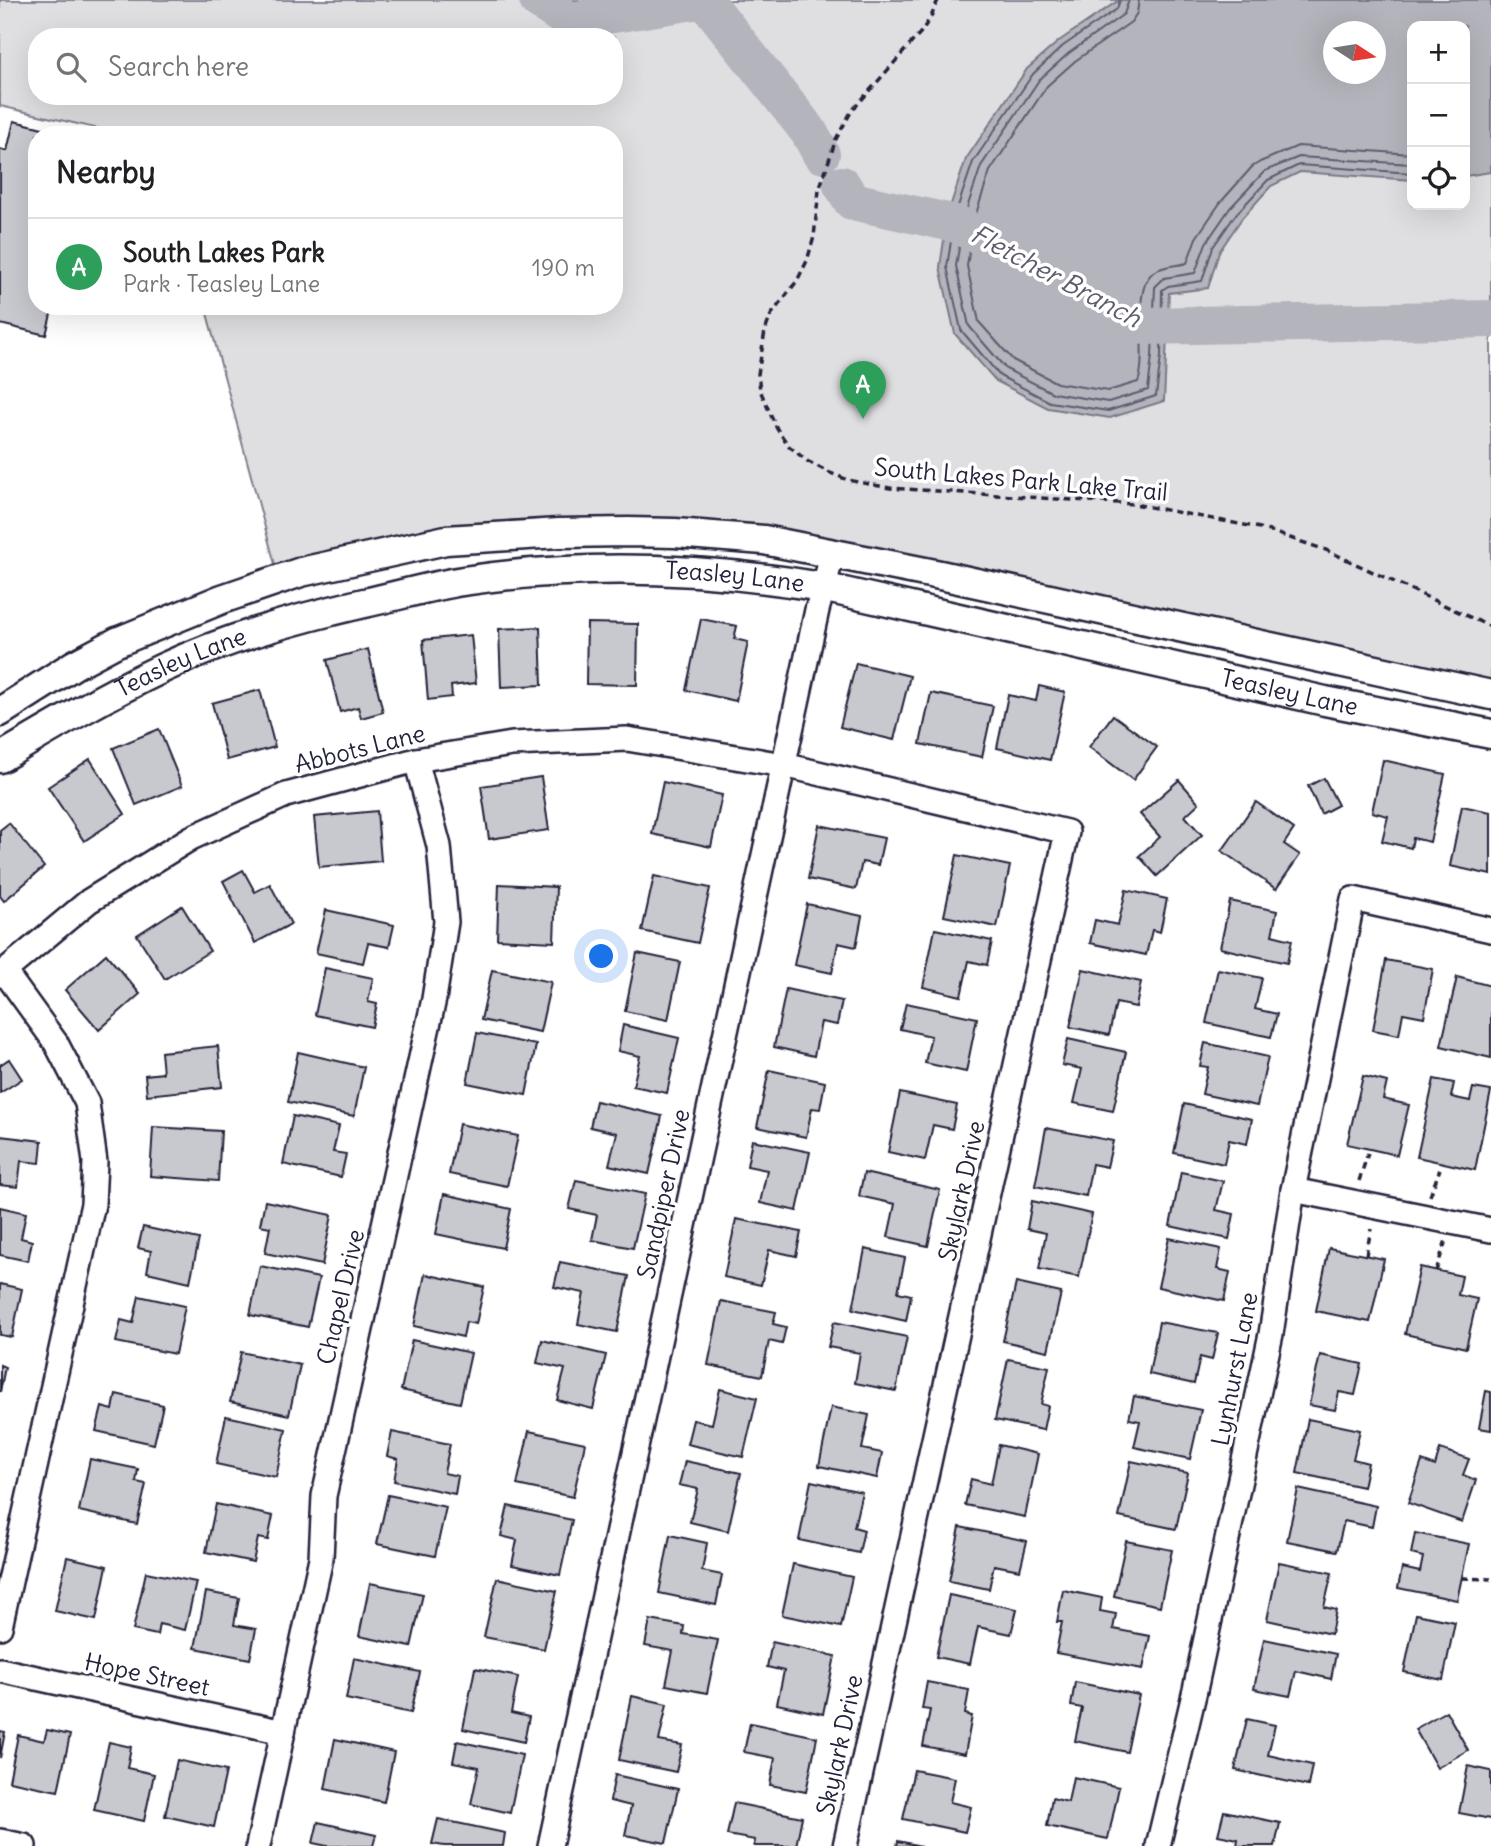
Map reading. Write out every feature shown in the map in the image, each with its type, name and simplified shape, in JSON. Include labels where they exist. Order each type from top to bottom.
[{"type":"main road","name":"Teasley Lane","points":[[0,712],[74,665],[150,627],[301,572],[446,540],[628,532],[764,540],[833,553],[1491,695]]},
{"type":"main road","name":"Teasley Lane","points":[[0,758],[96,702],[165,668],[235,639],[309,616],[459,582],[598,569],[693,571],[822,587],[1325,701],[1491,734]]},
{"type":"street","name":"Sandpiper Drive","points":[[550,1846],[822,587],[833,553]]},
{"type":"street","name":"Abbots Lane","points":[[2,973],[89,901],[191,838],[286,795],[416,760],[512,744],[627,739],[784,765]]},
{"type":"street","name":"Chapel Drive","points":[[258,1846],[321,1558],[324,1496],[434,999],[446,922],[439,846],[416,760]]},
{"type":"street","name":"Skylark Drive","points":[[784,765],[1068,832],[845,1846]]},
{"type":"street","name":"Lynhurst Lane","points":[[1158,1846],[1195,1690],[1271,1334],[1293,1190],[1353,899],[1491,930]]},
{"type":"street","points":[[0,1627],[93,1204],[95,1162],[87,1103],[56,1043],[2,973]]},
{"type":"street","points":[[1293,1190],[1491,1230]]},
{"type":"street","name":"Hope Street","points":[[0,1670],[283,1732]]},
{"type":"street","points":[[0,1841],[24,1846]]},
{"type":"path","name":"South Lakes Park Lake Trail","points":[[938,0],[931,17],[920,32],[851,111],[836,139],[819,190],[814,237],[807,261],[797,281],[771,315],[765,331],[758,374],[760,390],[777,429],[789,446],[807,461],[828,472],[848,480],[890,488],[1121,503],[1260,528],[1326,550],[1491,627]]},
{"type":"path","points":[[1357,1190],[1368,1153]]},
{"type":"path","points":[[1428,1205],[1440,1169]]},
{"type":"path","points":[[1366,1255],[1372,1223]]},
{"type":"path","points":[[1436,1271],[1446,1238]]},
{"type":"path","points":[[1462,1577],[1491,1579]]},
{"type":"shaded area","points":[[0,0],[1491,0],[1491,692],[833,553],[628,532],[446,540],[279,579],[207,315],[623,315],[623,126],[86,126],[0,106]]},
{"type":"water","points":[[1119,0],[1491,0],[1491,172],[1470,175],[1470,21],[1407,21],[1407,180],[1300,172],[1271,186],[1242,218],[1219,252],[1208,288],[1169,293],[1164,401],[1110,418],[1048,408],[996,381],[955,334],[940,267],[948,213],[966,159],[1027,69],[1059,41]]},
{"type":"building","points":[[14,121],[34,126],[28,126],[28,315],[51,315],[46,335],[0,324],[0,149],[7,151]]},
{"type":"building","points":[[701,619],[737,626],[734,639],[748,642],[736,701],[686,690]]},
{"type":"building","points":[[587,623],[638,624],[637,685],[586,684]]},
{"type":"building","points":[[540,627],[542,685],[501,687],[499,629]]},
{"type":"building","points":[[471,635],[476,683],[451,686],[452,697],[428,700],[423,640]]},
{"type":"building","points":[[368,649],[383,712],[361,718],[358,707],[340,712],[327,660]]},
{"type":"building","points":[[856,663],[910,676],[894,740],[840,727]]},
{"type":"building","points":[[1039,686],[1065,692],[1050,760],[997,748],[1008,695],[1036,701]]},
{"type":"building","points":[[260,690],[275,747],[227,760],[212,703]]},
{"type":"building","points":[[931,693],[993,706],[982,757],[920,744]]},
{"type":"building","points":[[1113,715],[1157,747],[1133,780],[1089,747]]},
{"type":"building","points":[[159,729],[182,786],[136,805],[113,748]]},
{"type":"building","points":[[90,759],[125,814],[84,841],[48,787]]},
{"type":"building","points":[[1383,760],[1445,774],[1430,842],[1413,838],[1411,848],[1382,841],[1388,816],[1372,812]]},
{"type":"building","points":[[541,777],[549,830],[489,839],[481,786]]},
{"type":"building","points":[[1324,778],[1338,805],[1321,814],[1308,786]]},
{"type":"building","points":[[1179,780],[1199,803],[1185,816],[1202,835],[1157,876],[1139,856],[1160,837],[1140,814]]},
{"type":"building","points":[[663,782],[722,795],[711,847],[652,834]]},
{"type":"building","points":[[1256,802],[1294,829],[1284,844],[1300,855],[1276,889],[1222,851]]},
{"type":"building","points":[[1462,806],[1491,812],[1491,875],[1450,866]]},
{"type":"building","points":[[377,811],[381,861],[319,867],[314,817]]},
{"type":"building","points":[[9,823],[44,867],[4,901],[0,896],[0,830]]},
{"type":"building","points":[[819,825],[884,838],[878,865],[862,862],[856,889],[808,879]]},
{"type":"building","points":[[957,855],[1010,866],[997,927],[944,916]]},
{"type":"building","points":[[243,870],[255,892],[270,884],[291,924],[255,943],[223,881]]},
{"type":"building","points":[[654,876],[710,888],[698,943],[642,931]]},
{"type":"building","points":[[499,884],[556,887],[554,942],[497,939]]},
{"type":"building","points":[[1126,890],[1167,899],[1160,932],[1152,930],[1146,955],[1090,943],[1095,920],[1118,925]]},
{"type":"building","points":[[1230,901],[1277,911],[1272,935],[1292,940],[1287,963],[1220,948]]},
{"type":"building","points":[[807,904],[862,916],[856,947],[838,943],[832,973],[794,965]]},
{"type":"building","points":[[182,906],[210,951],[165,979],[137,935]]},
{"type":"building","points":[[326,910],[394,925],[389,947],[368,943],[363,963],[316,953]]},
{"type":"building","points":[[935,929],[992,941],[987,965],[969,961],[961,996],[923,987]]},
{"type":"building","points":[[637,953],[680,962],[668,1020],[625,1011]]},
{"type":"building","points":[[106,954],[140,994],[99,1030],[65,990]]},
{"type":"building","points":[[1386,960],[1433,969],[1424,1017],[1403,1013],[1399,1035],[1373,1030]]},
{"type":"building","points":[[325,968],[373,978],[368,1002],[377,1004],[372,1027],[315,1015]]},
{"type":"building","points":[[1083,969],[1141,982],[1136,1007],[1116,1003],[1109,1035],[1070,1027]]},
{"type":"building","points":[[1218,969],[1262,978],[1255,1009],[1277,1014],[1271,1037],[1206,1023]]},
{"type":"building","points":[[492,970],[551,982],[540,1032],[481,1020]]},
{"type":"building","points":[[1457,977],[1491,986],[1491,1058],[1441,1046]]},
{"type":"building","points":[[786,989],[842,1001],[837,1025],[821,1022],[814,1056],[774,1047]]},
{"type":"building","points":[[906,1003],[977,1018],[966,1072],[925,1063],[931,1036],[900,1029]]},
{"type":"building","points":[[623,1025],[679,1038],[667,1093],[633,1086],[640,1056],[618,1051]]},
{"type":"building","points":[[477,1033],[536,1045],[526,1095],[467,1083]]},
{"type":"building","points":[[1068,1039],[1126,1052],[1113,1111],[1074,1103],[1082,1069],[1062,1065]]},
{"type":"building","points":[[1205,1043],[1268,1057],[1257,1106],[1202,1094],[1208,1067],[1200,1066]]},
{"type":"building","points":[[218,1046],[222,1087],[147,1095],[145,1075],[163,1073],[161,1052]]},
{"type":"building","points":[[298,1052],[364,1067],[354,1116],[288,1102]]},
{"type":"building","points":[[9,1059],[22,1079],[0,1093],[0,1065]]},
{"type":"building","points":[[769,1070],[825,1082],[820,1109],[812,1108],[806,1137],[757,1127]]},
{"type":"building","points":[[1363,1076],[1387,1082],[1383,1099],[1409,1105],[1397,1155],[1347,1144]]},
{"type":"building","points":[[1434,1079],[1454,1083],[1451,1097],[1470,1101],[1473,1088],[1491,1091],[1475,1170],[1417,1157]]},
{"type":"building","points":[[900,1093],[957,1105],[952,1129],[933,1125],[925,1160],[888,1152]]},
{"type":"building","points":[[596,1101],[662,1116],[649,1174],[609,1165],[617,1133],[590,1127]]},
{"type":"building","points":[[1184,1104],[1252,1119],[1247,1144],[1229,1140],[1224,1164],[1174,1153]]},
{"type":"building","points":[[293,1116],[339,1126],[333,1152],[346,1154],[341,1177],[283,1164]]},
{"type":"building","points":[[459,1124],[518,1136],[507,1186],[449,1174]]},
{"type":"building","points":[[153,1127],[221,1131],[218,1181],[150,1176]]},
{"type":"building","points":[[1046,1128],[1113,1141],[1107,1167],[1092,1164],[1086,1196],[1035,1186]]},
{"type":"building","points":[[0,1136],[42,1141],[40,1163],[21,1161],[18,1187],[0,1185]]},
{"type":"building","points":[[752,1140],[810,1152],[797,1211],[760,1203],[767,1170],[747,1166]]},
{"type":"building","points":[[1181,1172],[1223,1181],[1216,1210],[1234,1214],[1229,1239],[1170,1226]]},
{"type":"building","points":[[864,1173],[940,1190],[928,1246],[888,1237],[895,1204],[859,1196]]},
{"type":"building","points":[[576,1180],[645,1194],[633,1248],[592,1240],[597,1215],[569,1209]]},
{"type":"building","points":[[444,1194],[511,1209],[503,1248],[436,1234]]},
{"type":"building","points":[[265,1201],[332,1215],[322,1265],[265,1253],[270,1227],[260,1225]]},
{"type":"building","points":[[1032,1201],[1092,1214],[1079,1277],[1039,1269],[1046,1233],[1027,1229]]},
{"type":"building","points":[[0,1207],[26,1213],[21,1238],[32,1241],[28,1261],[0,1255]]},
{"type":"building","points":[[736,1219],[801,1232],[796,1256],[769,1250],[761,1285],[724,1277]]},
{"type":"building","points":[[143,1227],[199,1239],[190,1282],[147,1272],[151,1251],[138,1248]]},
{"type":"building","points":[[1169,1238],[1221,1249],[1217,1269],[1230,1272],[1224,1301],[1158,1287]]},
{"type":"building","points":[[1329,1248],[1384,1259],[1370,1322],[1316,1311]]},
{"type":"building","points":[[865,1249],[905,1258],[898,1292],[911,1295],[906,1321],[853,1309]]},
{"type":"building","points":[[560,1262],[629,1276],[617,1332],[578,1324],[584,1293],[554,1287]]},
{"type":"building","points":[[260,1266],[319,1278],[308,1327],[250,1315]]},
{"type":"building","points":[[1420,1267],[1462,1276],[1458,1295],[1477,1299],[1466,1348],[1405,1334]]},
{"type":"building","points":[[425,1274],[484,1287],[476,1324],[466,1322],[463,1337],[414,1326]]},
{"type":"building","points":[[1016,1283],[1061,1293],[1048,1351],[1003,1341]]},
{"type":"building","points":[[0,1284],[22,1289],[12,1337],[0,1335]]},
{"type":"building","points":[[139,1296],[185,1306],[175,1354],[116,1342],[121,1320],[133,1323]]},
{"type":"building","points":[[721,1301],[776,1312],[773,1324],[786,1327],[782,1344],[769,1341],[762,1376],[708,1365]]},
{"type":"building","points":[[834,1322],[907,1337],[896,1391],[855,1383],[860,1353],[828,1347]]},
{"type":"building","points":[[1159,1322],[1218,1333],[1212,1360],[1200,1357],[1194,1384],[1149,1374]]},
{"type":"building","points":[[412,1340],[471,1353],[460,1403],[401,1390]]},
{"type":"building","points":[[542,1340],[606,1355],[593,1409],[557,1400],[565,1369],[537,1363]]},
{"type":"building","points":[[241,1352],[300,1365],[289,1415],[230,1402]]},
{"type":"building","points":[[1320,1355],[1362,1364],[1355,1395],[1339,1392],[1335,1410],[1309,1405]]},
{"type":"building","points":[[1008,1359],[1049,1367],[1041,1404],[1048,1406],[1043,1430],[995,1420]]},
{"type":"building","points":[[0,1365],[5,1367],[0,1392]]},
{"type":"building","points":[[720,1389],[757,1398],[743,1457],[687,1444],[693,1420],[712,1424]]},
{"type":"building","points":[[1486,1391],[1491,1392],[1491,1430],[1479,1428]]},
{"type":"building","points":[[116,1394],[163,1405],[154,1444],[96,1431],[102,1407],[113,1410]]},
{"type":"building","points":[[1134,1396],[1201,1410],[1190,1459],[1134,1447],[1140,1421],[1129,1419]]},
{"type":"building","points":[[831,1407],[869,1415],[862,1449],[882,1453],[877,1478],[819,1466]]},
{"type":"building","points":[[226,1416],[286,1429],[276,1477],[216,1464]]},
{"type":"building","points":[[1308,1419],[1360,1430],[1353,1459],[1368,1463],[1363,1487],[1297,1473]]},
{"type":"building","points":[[529,1431],[585,1443],[573,1497],[517,1485]]},
{"type":"building","points":[[392,1432],[450,1444],[444,1473],[458,1476],[455,1494],[394,1481],[398,1459],[387,1456]]},
{"type":"building","points":[[999,1445],[1038,1454],[1025,1517],[965,1505],[971,1479],[991,1484]]},
{"type":"building","points":[[1440,1449],[1469,1459],[1463,1475],[1476,1480],[1462,1522],[1408,1503],[1422,1461],[1435,1466]]},
{"type":"building","points":[[90,1459],[138,1469],[136,1482],[146,1484],[137,1524],[79,1511]]},
{"type":"building","points":[[685,1461],[741,1473],[728,1531],[690,1522],[698,1489],[679,1485]]},
{"type":"building","points":[[1131,1461],[1188,1473],[1176,1529],[1119,1517]]},
{"type":"building","points":[[811,1481],[862,1492],[854,1527],[864,1530],[859,1553],[799,1540]]},
{"type":"building","points":[[1298,1489],[1376,1506],[1372,1527],[1344,1521],[1337,1551],[1287,1541]]},
{"type":"building","points":[[388,1495],[446,1507],[435,1556],[377,1544]]},
{"type":"building","points":[[216,1504],[273,1516],[268,1540],[258,1538],[253,1562],[206,1552]]},
{"type":"building","points":[[508,1506],[572,1520],[560,1575],[512,1565],[517,1540],[501,1536]]},
{"type":"building","points":[[960,1527],[1027,1541],[1020,1570],[994,1565],[989,1589],[949,1581]]},
{"type":"building","points":[[1415,1533],[1469,1544],[1457,1600],[1398,1588],[1402,1568],[1420,1572],[1423,1557],[1411,1554]]},
{"type":"building","points":[[670,1535],[707,1543],[702,1571],[722,1575],[716,1605],[659,1593]]},
{"type":"building","points":[[1126,1541],[1172,1550],[1160,1606],[1114,1596]]},
{"type":"building","points":[[67,1557],[107,1566],[96,1620],[55,1611]]},
{"type":"building","points":[[1279,1562],[1332,1573],[1324,1607],[1336,1610],[1331,1634],[1267,1620]]},
{"type":"building","points":[[793,1564],[852,1577],[841,1627],[782,1615]]},
{"type":"building","points":[[146,1572],[196,1582],[185,1630],[159,1624],[157,1635],[133,1630]]},
{"type":"building","points":[[497,1578],[557,1591],[544,1649],[484,1637]]},
{"type":"building","points":[[370,1583],[423,1594],[411,1647],[359,1636]]},
{"type":"building","points":[[1063,1590],[1102,1598],[1100,1611],[1116,1614],[1113,1629],[1150,1636],[1143,1669],[1056,1653],[1062,1622],[1057,1622]]},
{"type":"building","points":[[206,1592],[239,1598],[234,1625],[256,1629],[250,1659],[195,1648]]},
{"type":"building","points":[[949,1595],[1017,1609],[1011,1634],[978,1627],[970,1664],[936,1657]]},
{"type":"building","points":[[1416,1614],[1455,1622],[1443,1680],[1404,1672]]},
{"type":"building","points":[[650,1620],[684,1626],[683,1634],[718,1640],[707,1693],[666,1685],[673,1651],[645,1646]]},
{"type":"building","points":[[1264,1639],[1336,1654],[1331,1679],[1296,1671],[1290,1696],[1254,1689]]},
{"type":"building","points":[[772,1642],[835,1656],[823,1714],[777,1704],[784,1671],[767,1667]]},
{"type":"building","points":[[354,1658],[420,1672],[411,1713],[346,1699]]},
{"type":"building","points":[[475,1668],[518,1677],[511,1713],[529,1717],[524,1742],[463,1729]]},
{"type":"building","points":[[927,1682],[969,1690],[965,1714],[972,1716],[965,1754],[923,1746],[930,1710],[922,1709]]},
{"type":"building","points":[[1075,1682],[1139,1695],[1127,1752],[1075,1741],[1082,1708],[1071,1706]]},
{"type":"building","points":[[632,1696],[667,1704],[659,1741],[682,1745],[676,1772],[619,1760]]},
{"type":"building","points":[[1446,1711],[1468,1750],[1437,1768],[1415,1729]]},
{"type":"building","points":[[1247,1719],[1275,1725],[1268,1755],[1312,1765],[1308,1786],[1235,1770]]},
{"type":"building","points":[[750,1723],[817,1737],[806,1792],[770,1785],[775,1758],[744,1752]]},
{"type":"building","points":[[47,1730],[70,1735],[58,1791],[9,1781],[18,1735],[44,1741]]},
{"type":"building","points":[[0,1731],[5,1732],[0,1758]]},
{"type":"building","points":[[335,1739],[394,1752],[384,1802],[325,1789]]},
{"type":"building","points":[[457,1741],[522,1755],[510,1813],[471,1804],[479,1767],[453,1762]]},
{"type":"building","points":[[109,1742],[131,1747],[127,1768],[154,1774],[144,1821],[94,1810]]},
{"type":"building","points":[[177,1760],[226,1771],[214,1827],[165,1816]]},
{"type":"building","points":[[1468,1766],[1491,1771],[1491,1819],[1459,1813]]},
{"type":"building","points":[[914,1770],[955,1778],[950,1802],[971,1807],[965,1832],[903,1819]]},
{"type":"building","points":[[615,1775],[678,1789],[666,1843],[625,1835],[631,1806],[610,1801]]},
{"type":"building","points":[[1073,1777],[1119,1787],[1108,1839],[1047,1826],[1052,1798],[1068,1802]]},
{"type":"building","points":[[734,1803],[802,1817],[796,1846],[754,1846],[755,1840],[727,1835]]},
{"type":"building","points":[[1224,1811],[1280,1823],[1275,1846],[1237,1846],[1238,1839],[1218,1835]]},
{"type":"building","points":[[438,1819],[505,1833],[503,1846],[432,1844]]},
{"type":"building","points":[[318,1822],[376,1835],[373,1846],[327,1846],[313,1843]]},
{"type":"building","points":[[898,1841],[921,1846],[897,1846]]},
{"type":"waterway","name":"Fletcher Branch","points":[[538,0],[570,21],[700,0]]},
{"type":"waterway","name":"Fletcher Branch","points":[[705,0],[809,132],[821,154]]},
{"type":"waterway","name":"Fletcher Branch","points":[[842,185],[852,201],[957,224],[995,245]]},
{"type":"waterway","name":"Fletcher Branch","points":[[1119,311],[1145,326],[1491,319]]},
{"type":"place","name":"South Lakes Park","points":[[863,419]]}]
